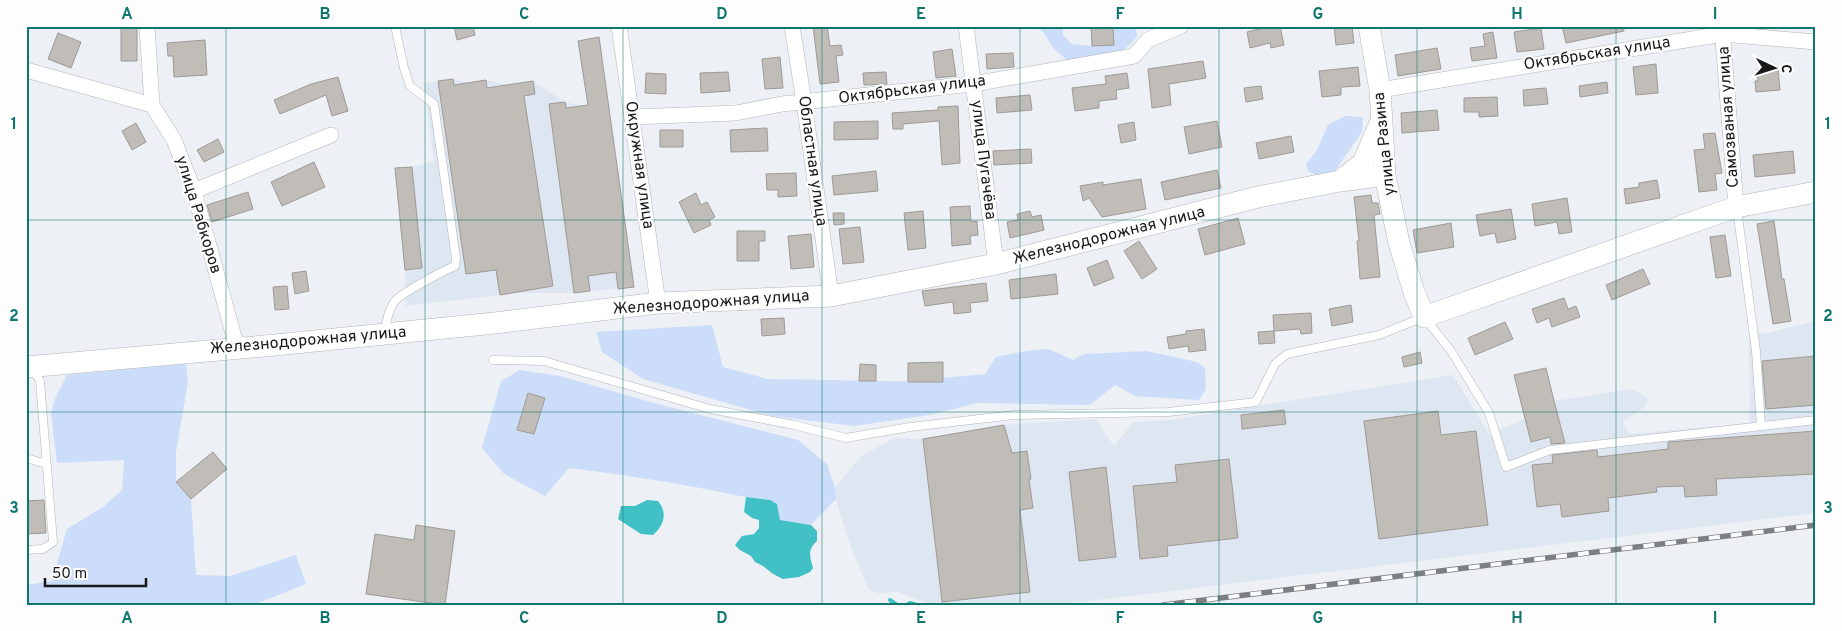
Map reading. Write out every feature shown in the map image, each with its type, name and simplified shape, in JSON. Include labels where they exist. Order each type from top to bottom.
[{"type":"street","name":"улица Рабкоров","points":[[147,26],[152,105],[174,140],[194,191],[238,348]]},
{"type":"street","name":"Окружная улица","points":[[619,26],[658,303]]},
{"type":"street","name":"Областная улица","points":[[792,26],[831,296]]},
{"type":"street","name":"улица Пугачёва","points":[[966,26],[996,264]]},
{"type":"street","name":"Октябрьская улица","points":[[633,117],[736,113],[782,104],[973,84],[1134,56],[1147,33],[1181,26]]},
{"type":"street","name":"улица Разина","points":[[1369,26],[1380,90],[1385,175],[1399,243],[1424,318]]},
{"type":"street","name":"Октябрьская улица","points":[[1380,90],[1723,30],[1816,42]]},
{"type":"street","name":"Самозваная улица","points":[[1723,30],[1736,207]]},
{"type":"street","points":[[26,70],[152,105]]},
{"type":"street","points":[[1340,181],[1363,163],[1382,119]]},
{"type":"street","points":[[194,191],[331,135]]},
{"type":"street","name":"Железнодорожная улица","points":[[28,364],[238,348],[385,334],[658,303],[831,296],[996,264],[1258,197],[1340,181],[1385,175]]},
{"type":"street","points":[[1424,318],[1736,207],[1816,192]]},
{"type":"lane","points":[[385,334],[387,315],[395,301],[440,272],[455,266],[456,258],[434,104],[410,86],[395,26]]},
{"type":"lane","points":[[1736,207],[1756,351],[1761,426]]},
{"type":"lane","points":[[493,360],[544,361],[710,409],[794,425],[846,438],[910,426],[1014,415],[1168,412],[1256,402],[1275,364],[1287,354],[1379,334],[1424,318],[1451,351],[1489,413],[1506,467],[1550,450],[1816,420]]},
{"type":"lane","points":[[26,550],[43,549],[52,542],[40,381],[28,364]]},
{"type":"lane","points":[[26,458],[46,464]]},
{"type":"shaded area","points":[[1035,26],[1063,26],[1063,35],[1072,44],[1092,46],[1113,45],[1112,26],[1136,26],[1137,37],[1120,54],[1067,60],[1053,48],[1044,33]]},
{"type":"shaded area","points":[[453,79],[469,83],[486,80],[506,85],[533,81],[565,102],[582,106],[607,102],[634,287],[574,293],[517,293],[406,306],[405,270],[395,168],[412,167],[434,161],[424,84]]},
{"type":"shaded area","points":[[1345,116],[1363,117],[1362,132],[1334,172],[1318,176],[1308,171],[1306,164],[1317,150],[1328,125]]},
{"type":"shaded area","points":[[1816,321],[1816,513],[1055,605],[925,605],[925,602],[898,592],[877,593],[868,589],[847,537],[836,499],[835,488],[860,457],[894,438],[923,439],[1004,425],[1095,419],[1114,446],[1134,422],[1170,420],[1453,375],[1489,434],[1525,419],[1514,375],[1546,368],[1554,401],[1631,389],[1647,397],[1647,405],[1623,422],[1630,434],[1750,423],[1749,335],[1767,333]]},
{"type":"shaded area","points":[[712,325],[723,367],[768,379],[943,382],[943,378],[985,374],[996,357],[1026,351],[1049,349],[1073,360],[1084,354],[1147,351],[1197,362],[1205,368],[1206,389],[1199,400],[1135,396],[1115,385],[1090,405],[977,403],[929,415],[854,426],[772,416],[643,379],[602,352],[596,332]]},
{"type":"shaded area","points":[[186,363],[188,382],[176,452],[176,482],[191,499],[196,575],[230,576],[296,555],[306,584],[258,603],[26,605],[26,585],[52,581],[67,529],[103,507],[122,490],[124,460],[57,463],[51,413],[55,399],[67,375]]},
{"type":"shaded area","points":[[520,370],[560,376],[654,403],[798,440],[827,464],[835,488],[836,499],[811,525],[780,520],[777,504],[768,500],[655,480],[569,468],[545,496],[504,474],[482,448],[501,381]]},
{"type":"water","points":[[746,497],[770,500],[777,504],[780,520],[811,525],[817,531],[817,541],[811,551],[810,557],[813,568],[810,572],[799,577],[783,579],[755,562],[751,556],[735,545],[742,536],[754,534],[759,528],[759,520],[752,518],[744,512]]},
{"type":"water","points":[[647,500],[658,501],[664,514],[660,527],[653,535],[641,534],[618,519],[621,506],[635,506]]},
{"type":"building","points":[[121,26],[137,26],[137,61],[121,61]]},
{"type":"building","points":[[454,26],[473,26],[475,35],[457,40]]},
{"type":"building","points":[[813,26],[827,26],[830,46],[841,45],[843,55],[836,56],[839,82],[820,84]]},
{"type":"building","points":[[1271,26],[1280,26],[1284,45],[1271,48],[1270,43],[1250,48],[1247,32]]},
{"type":"building","points":[[1334,26],[1352,26],[1354,43],[1336,45]]},
{"type":"building","points":[[1562,26],[1623,26],[1624,31],[1566,43]]},
{"type":"building","points":[[1113,27],[1114,45],[1092,46],[1091,28]]},
{"type":"building","points":[[1541,28],[1544,49],[1517,52],[1514,32]]},
{"type":"building","points":[[1493,32],[1497,58],[1472,61],[1470,48],[1485,46],[1483,34]]},
{"type":"building","points":[[58,33],[81,42],[71,68],[48,59]]},
{"type":"building","points":[[599,37],[634,287],[618,289],[616,272],[588,276],[590,291],[574,293],[549,104],[565,102],[566,108],[588,105],[578,41]]},
{"type":"building","points":[[205,40],[207,75],[174,77],[173,56],[168,56],[167,43]]},
{"type":"building","points":[[1437,48],[1441,69],[1398,76],[1395,55]]},
{"type":"building","points":[[952,49],[956,76],[936,78],[933,52]]},
{"type":"building","points":[[1013,53],[1014,67],[987,69],[986,54]]},
{"type":"building","points":[[780,57],[783,88],[765,89],[762,59]]},
{"type":"building","points":[[1203,61],[1206,78],[1169,84],[1171,105],[1152,108],[1148,69]]},
{"type":"building","points":[[1656,64],[1658,93],[1636,95],[1633,67]]},
{"type":"building","points":[[1358,67],[1360,86],[1341,87],[1341,95],[1322,97],[1319,71]]},
{"type":"building","points":[[1778,68],[1780,90],[1756,92],[1755,81],[1758,81],[1757,69]]},
{"type":"building","points":[[728,72],[730,91],[701,93],[700,73]]},
{"type":"building","points":[[886,72],[887,84],[864,85],[863,73]]},
{"type":"building","points":[[646,73],[666,74],[666,94],[645,93]]},
{"type":"building","points":[[1127,73],[1129,88],[1116,90],[1117,99],[1099,101],[1099,108],[1075,111],[1072,88],[1106,84],[1105,76]]},
{"type":"building","points":[[338,77],[348,111],[332,116],[326,95],[280,114],[274,100],[311,84]]},
{"type":"building","points":[[453,79],[454,85],[486,80],[487,88],[533,81],[535,94],[524,96],[553,286],[500,295],[496,270],[466,274],[438,81]]},
{"type":"building","points":[[1607,82],[1608,93],[1580,97],[1579,86]]},
{"type":"building","points":[[1261,86],[1263,99],[1246,102],[1244,88]]},
{"type":"building","points":[[1546,88],[1548,104],[1524,106],[1523,90]]},
{"type":"building","points":[[1030,95],[1032,110],[997,113],[996,98]]},
{"type":"building","points":[[1497,97],[1498,116],[1479,117],[1479,112],[1464,112],[1464,98]]},
{"type":"building","points":[[958,106],[960,163],[942,165],[939,121],[903,124],[903,129],[893,129],[892,113],[938,110],[938,107]]},
{"type":"building","points":[[1437,110],[1439,130],[1402,133],[1401,113]]},
{"type":"building","points":[[878,121],[878,139],[834,140],[834,122]]},
{"type":"building","points":[[1217,121],[1222,147],[1189,154],[1184,127]]},
{"type":"building","points":[[1134,122],[1136,140],[1121,143],[1118,125]]},
{"type":"building","points":[[136,123],[146,142],[132,150],[122,131]]},
{"type":"building","points":[[767,128],[768,151],[731,152],[730,130]]},
{"type":"building","points":[[660,130],[683,130],[683,147],[660,147]]},
{"type":"building","points":[[1715,133],[1722,173],[1715,174],[1717,190],[1699,192],[1694,150],[1705,149],[1703,134]]},
{"type":"building","points":[[1291,136],[1294,152],[1259,159],[1256,143]]},
{"type":"building","points":[[218,139],[224,152],[204,162],[197,150]]},
{"type":"building","points":[[1031,149],[1032,163],[994,165],[993,151]]},
{"type":"building","points":[[1793,151],[1795,173],[1755,177],[1753,155]]},
{"type":"building","points":[[314,162],[325,187],[282,206],[271,182]]},
{"type":"building","points":[[412,167],[422,268],[405,270],[395,168]]},
{"type":"building","points":[[1217,170],[1221,188],[1165,200],[1161,182]]},
{"type":"building","points":[[876,171],[878,191],[834,195],[832,176]]},
{"type":"building","points":[[796,173],[797,196],[778,197],[778,190],[767,190],[766,174]]},
{"type":"building","points":[[1141,179],[1146,209],[1102,217],[1089,198],[1083,201],[1080,186],[1103,182],[1103,185]]},
{"type":"building","points":[[1657,180],[1660,198],[1626,204],[1624,189],[1639,187],[1639,183]]},
{"type":"building","points":[[248,192],[253,209],[212,222],[207,205]]},
{"type":"building","points":[[696,193],[701,205],[707,202],[715,217],[709,220],[711,225],[694,233],[679,202]]},
{"type":"building","points":[[1371,195],[1372,203],[1378,203],[1380,214],[1374,215],[1380,277],[1360,279],[1357,241],[1359,241],[1354,197]]},
{"type":"building","points":[[1567,198],[1572,232],[1559,234],[1557,222],[1535,226],[1532,204]]},
{"type":"building","points":[[970,206],[971,222],[977,221],[978,235],[970,236],[971,244],[952,246],[950,207]]},
{"type":"building","points":[[1511,209],[1516,239],[1497,243],[1495,233],[1480,236],[1476,215]]},
{"type":"building","points":[[923,211],[926,248],[908,250],[904,213]]},
{"type":"building","points":[[1030,211],[1032,217],[1041,215],[1044,230],[1010,238],[1007,222],[1018,220],[1017,214]]},
{"type":"building","points":[[833,213],[844,213],[844,224],[834,225]]},
{"type":"building","points":[[1238,218],[1245,244],[1205,255],[1198,229]]},
{"type":"building","points":[[1774,221],[1782,279],[1784,279],[1791,321],[1773,324],[1757,224]]},
{"type":"building","points":[[1451,223],[1454,247],[1417,253],[1413,230]]},
{"type":"building","points":[[860,227],[864,262],[843,264],[839,229]]},
{"type":"building","points":[[737,231],[765,231],[765,241],[759,241],[759,261],[737,261]]},
{"type":"building","points":[[811,234],[814,267],[791,269],[788,236]]},
{"type":"building","points":[[1725,235],[1731,276],[1716,278],[1710,237]]},
{"type":"building","points":[[1139,241],[1157,269],[1142,279],[1124,251]]},
{"type":"building","points":[[1107,260],[1114,278],[1094,286],[1087,268]]},
{"type":"building","points":[[1643,269],[1650,284],[1612,300],[1606,285]]},
{"type":"building","points":[[306,271],[309,291],[295,294],[292,273]]},
{"type":"building","points":[[1056,274],[1058,294],[1011,299],[1009,280]]},
{"type":"building","points":[[986,283],[988,301],[970,303],[971,312],[954,314],[953,302],[925,306],[922,291]]},
{"type":"building","points":[[287,286],[289,309],[275,310],[273,287]]},
{"type":"building","points":[[1564,298],[1568,309],[1576,306],[1580,317],[1552,327],[1549,318],[1537,323],[1532,309]]},
{"type":"building","points":[[1351,305],[1353,322],[1332,326],[1329,309]]},
{"type":"building","points":[[1311,313],[1312,333],[1301,334],[1300,329],[1274,331],[1273,315]]},
{"type":"building","points":[[784,318],[785,334],[762,336],[761,319]]},
{"type":"building","points":[[1505,322],[1513,339],[1475,355],[1468,338]]},
{"type":"building","points":[[1204,329],[1206,350],[1189,352],[1188,346],[1169,349],[1167,337],[1186,334],[1186,331]]},
{"type":"building","points":[[1274,331],[1275,343],[1259,344],[1258,332]]},
{"type":"building","points":[[1420,352],[1422,363],[1404,367],[1402,357]]},
{"type":"building","points":[[1816,356],[1816,405],[1766,409],[1762,361]]},
{"type":"building","points":[[943,362],[943,382],[908,382],[908,363]]},
{"type":"building","points":[[860,364],[876,365],[876,381],[859,381]]},
{"type":"building","points":[[1546,368],[1565,443],[1551,444],[1550,437],[1531,442],[1514,375]]},
{"type":"building","points":[[528,393],[545,398],[534,434],[517,430]]},
{"type":"building","points":[[1284,410],[1286,424],[1242,429],[1241,415]]},
{"type":"building","points":[[1438,411],[1441,435],[1476,431],[1488,525],[1379,539],[1364,421]]},
{"type":"building","points":[[1004,425],[1012,453],[1027,451],[1033,508],[1020,510],[1030,592],[942,602],[923,439]]},
{"type":"building","points":[[1816,431],[1816,474],[1716,479],[1717,495],[1685,497],[1684,486],[1656,487],[1657,492],[1608,498],[1609,511],[1562,517],[1560,504],[1537,507],[1532,465],[1553,463],[1552,455],[1597,450],[1598,457],[1668,449],[1668,442]]},
{"type":"building","points":[[213,452],[227,469],[191,499],[176,482]]},
{"type":"building","points":[[1229,459],[1238,538],[1167,546],[1168,556],[1140,559],[1133,486],[1177,482],[1175,465]]},
{"type":"building","points":[[1106,467],[1116,557],[1079,561],[1069,472]]},
{"type":"building","points":[[44,500],[46,533],[26,534],[26,501]]},
{"type":"building","points":[[416,525],[455,531],[445,605],[366,594],[375,534],[414,540]]},
{"type":"waterway","points":[[890,600],[897,605]]},
{"type":"waterway","points":[[906,605],[910,603],[917,605]]},
{"type":"railway","points":[[1163,605],[1816,525]]}]
